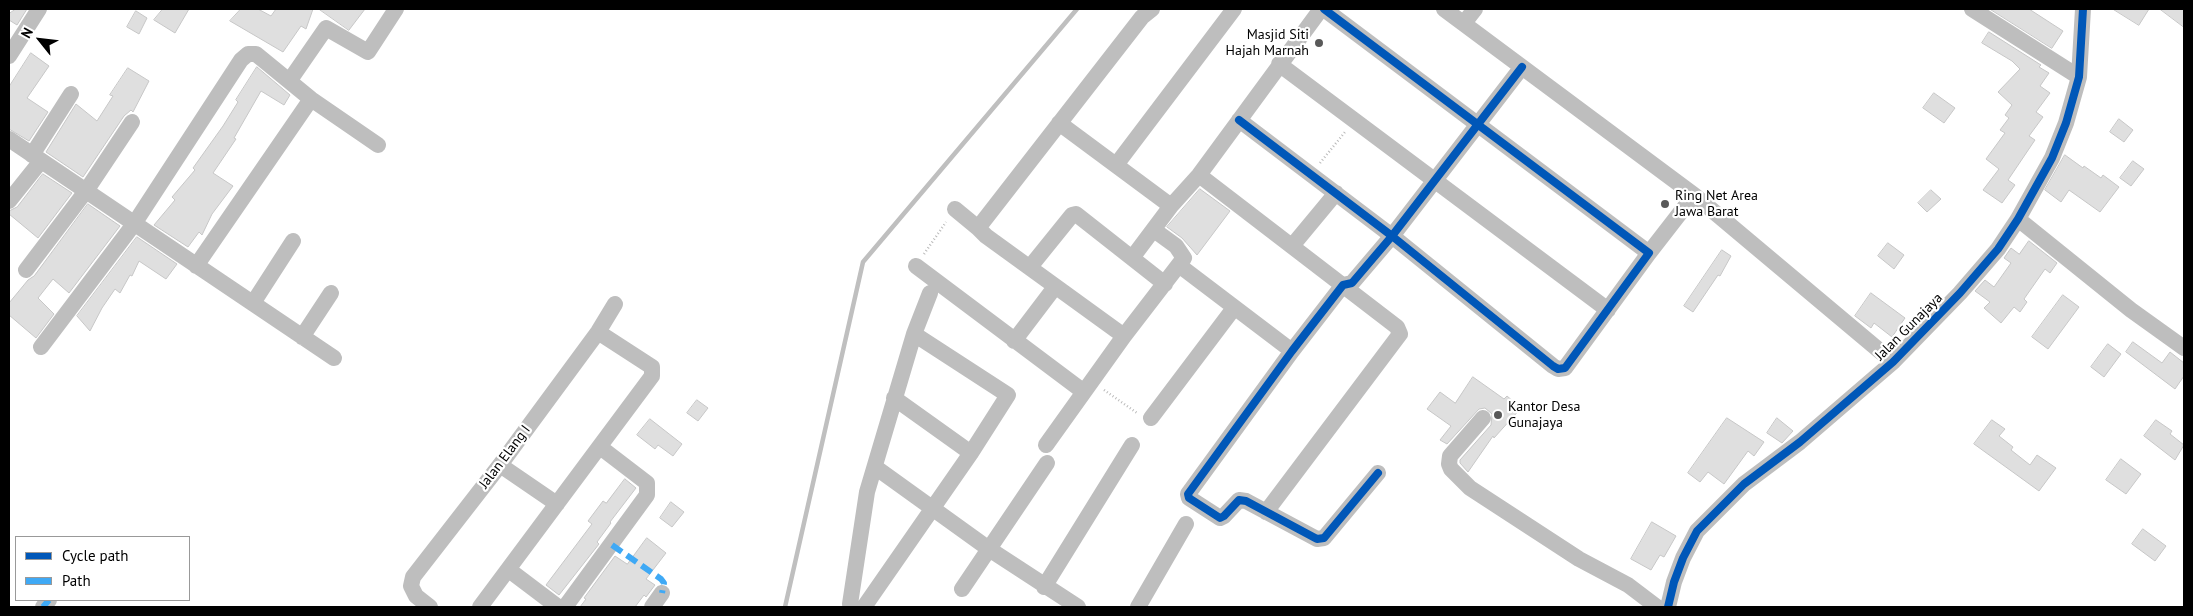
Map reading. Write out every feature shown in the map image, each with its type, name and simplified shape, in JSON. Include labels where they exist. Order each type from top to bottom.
[{"type":"street","points":[[9,56],[39,9]]},
{"type":"street","points":[[290,80],[326,28],[368,52],[396,9]]},
{"type":"street","points":[[978,228],[1142,17],[1152,9]]},
{"type":"street","points":[[1116,165],[1234,9]]},
{"type":"street","points":[[1132,258],[1240,120],[1322,9],[1649,253]]},
{"type":"street","points":[[1444,9],[1694,195],[1893,362]]},
{"type":"street","points":[[1464,23],[1475,9]]},
{"type":"street","points":[[1972,9],[2079,77]]},
{"type":"street","name":"Jalan Gunajaya","points":[[1668,607],[1674,582],[1683,558],[1697,531],[1744,484],[1800,442],[1893,362],[1960,293],[1998,249],[2018,219],[2052,158],[2066,123],[2079,77],[2083,9]]},
{"type":"street","points":[[41,347],[134,224],[241,60],[248,54],[256,54],[290,80],[310,99],[378,145]]},
{"type":"street","points":[[1280,64],[1608,310]]},
{"type":"street","points":[[1378,473],[1324,538],[1312,538],[1246,501],[1240,500],[1220,518],[1189,498],[1188,494],[1292,351],[1343,285],[1352,283],[1392,236],[1522,67]]},
{"type":"street","points":[[9,201],[36,158],[71,94]]},
{"type":"street","points":[[196,266],[310,99]]},
{"type":"street","points":[[1240,120],[1392,236],[1558,370],[1565,368],[1694,195]]},
{"type":"street","points":[[26,270],[86,191],[132,122]]},
{"type":"street","points":[[1060,123],[1171,206]]},
{"type":"street","points":[[9,140],[334,358]]},
{"type":"street","points":[[1198,175],[1397,327],[1400,334],[1266,512]]},
{"type":"street","points":[[1292,246],[1336,193]]},
{"type":"street","points":[[955,209],[1055,287],[1124,336]]},
{"type":"street","points":[[1030,267],[1072,215],[1076,214],[1165,284]]},
{"type":"street","points":[[2018,219],[2131,310],[2184,348]]},
{"type":"street","points":[[1046,445],[1124,336],[1180,266],[1184,258],[1182,252],[1154,230]]},
{"type":"street","points":[[253,302],[293,241]]},
{"type":"street","points":[[916,266],[1014,341],[1089,387]]},
{"type":"street","points":[[1180,266],[1292,351]]},
{"type":"street","points":[[1014,341],[1055,287]]},
{"type":"street","points":[[851,607],[867,492],[914,334],[930,293]]},
{"type":"street","points":[[302,337],[331,294]]},
{"type":"street","name":"Jalan Elang I","points":[[430,607],[416,596],[411,586],[413,577],[500,465],[598,332],[614,304]]},
{"type":"street","points":[[1151,418],[1234,308]]},
{"type":"street","points":[[480,607],[652,376],[652,367],[598,332]]},
{"type":"street","points":[[864,607],[932,510],[1008,395],[914,334]]},
{"type":"street","points":[[894,398],[970,453]]},
{"type":"street","points":[[1483,418],[1450,456],[1449,464],[1451,470],[1470,488],[1579,559],[1628,585],[1657,607]]},
{"type":"street","points":[[1044,587],[1132,445]]},
{"type":"street","points":[[565,607],[647,495],[647,483],[600,447]]},
{"type":"street","points":[[962,589],[1047,463]]},
{"type":"street","points":[[500,465],[557,504]]},
{"type":"street","points":[[875,467],[932,510],[1044,587],[1078,607]]},
{"type":"street","points":[[1138,607],[1186,524]]},
{"type":"street","points":[[508,570],[558,607]]},
{"type":"street","points":[[652,607],[662,593]]},
{"type":"path","points":[[1311,174],[1355,120]]},
{"type":"path","points":[[916,266],[955,209]]},
{"type":"path","points":[[1089,387],[1144,418],[1151,418]]},
{"type":"building","points":[[16,9],[27,9],[17,25],[9,20],[9,14]]},
{"type":"building","points":[[163,9],[189,9],[175,33],[154,20]]},
{"type":"building","points":[[241,9],[258,9],[271,16],[276,9],[313,9],[306,29],[301,26],[283,52],[230,21]]},
{"type":"building","points":[[319,9],[365,9],[349,30]]},
{"type":"building","points":[[1990,9],[2029,9],[2063,31],[2052,48]]},
{"type":"building","points":[[2113,9],[2149,9],[2139,25]]},
{"type":"building","points":[[2160,9],[2184,9],[2184,27]]},
{"type":"building","points":[[136,11],[147,18],[139,34],[127,27]]},
{"type":"building","points":[[1989,32],[2041,65],[2039,67],[2049,73],[2040,86],[2050,93],[2036,112],[2043,117],[2029,136],[2035,140],[2008,180],[2015,185],[2002,203],[1983,190],[1999,169],[1986,159],[2005,133],[2000,130],[2009,118],[2005,115],[2012,105],[1998,92],[2020,69],[2012,61],[1982,43]]},
{"type":"building","points":[[31,53],[49,66],[27,98],[48,112],[29,141],[9,129],[9,87]]},
{"type":"building","points":[[257,67],[290,95],[284,105],[261,91],[234,138],[236,139],[213,173],[233,186],[212,214],[202,235],[199,232],[188,247],[154,225],[175,200],[172,197],[195,170],[193,168],[223,126],[238,102],[236,100]]},
{"type":"building","points":[[128,68],[149,81],[133,112],[131,110],[124,116],[83,177],[46,152],[76,104],[97,121],[113,96],[110,95]]},
{"type":"building","points":[[1934,93],[1955,108],[1944,123],[1923,108]]},
{"type":"building","points":[[2119,119],[2133,130],[2124,142],[2110,132]]},
{"type":"building","points":[[2065,155],[2101,178],[2103,175],[2119,187],[2100,212],[2069,190],[2061,202],[2045,190]]},
{"type":"building","points":[[2133,161],[2144,169],[2131,186],[2120,178]]},
{"type":"building","points":[[43,174],[72,193],[38,238],[9,214],[9,211],[17,207]]},
{"type":"building","points":[[1200,189],[1230,211],[1197,255],[1182,238],[1167,227]]},
{"type":"building","points":[[1931,190],[1941,199],[1927,212],[1918,203]]},
{"type":"building","points":[[88,204],[120,226],[69,293],[53,279],[38,298],[54,314],[36,338],[9,315],[9,303],[28,280],[34,276]]},
{"type":"building","points":[[137,237],[177,264],[166,279],[139,261],[132,276],[130,275],[120,293],[115,289],[90,331],[77,316]]},
{"type":"building","points":[[2029,241],[2057,263],[2050,273],[2045,269],[2024,299],[2027,302],[2020,312],[2014,307],[2001,323],[1984,308],[1990,302],[1975,291],[1985,280],[1994,287],[2011,263],[2004,258],[2011,248],[2019,254]]},
{"type":"building","points":[[1888,243],[1904,255],[1894,269],[1878,256]]},
{"type":"building","points":[[1722,250],[1731,256],[1720,276],[1718,275],[1693,312],[1684,306]]},
{"type":"building","points":[[1871,293],[1905,318],[1892,337],[1874,323],[1871,328],[1855,316]]},
{"type":"building","points":[[2063,295],[2079,307],[2048,349],[2032,337]]},
{"type":"building","points":[[2133,342],[2162,363],[2170,352],[2184,363],[2184,376],[2175,389],[2126,352]]},
{"type":"building","points":[[2108,344],[2121,354],[2104,377],[2091,367]]},
{"type":"building","points":[[1473,377],[1504,399],[1507,396],[1521,408],[1494,438],[1493,436],[1468,472],[1460,463],[1460,460],[1491,425],[1492,414],[1485,408],[1479,409],[1447,444],[1440,440],[1451,426],[1427,409],[1440,392],[1455,403]]},
{"type":"building","points":[[697,400],[708,408],[698,421],[687,413]]},
{"type":"building","points":[[1727,418],[1764,442],[1754,456],[1748,451],[1724,484],[1708,472],[1700,482],[1688,473]]},
{"type":"building","points":[[1777,418],[1793,431],[1782,443],[1767,433]]},
{"type":"building","points":[[650,419],[682,444],[673,456],[658,445],[655,449],[637,435]]},
{"type":"building","points":[[1992,420],[2005,429],[1999,436],[2013,447],[2011,450],[2030,465],[2037,455],[2056,468],[2039,491],[1974,444]]},
{"type":"building","points":[[2156,420],[2172,431],[2170,434],[2184,445],[2175,460],[2144,436]]},
{"type":"building","points":[[2121,459],[2141,474],[2126,494],[2106,480]]},
{"type":"building","points":[[625,479],[636,488],[610,522],[597,542],[599,544],[559,595],[546,585],[592,524],[588,521],[603,501],[606,503]]},
{"type":"building","points":[[671,502],[684,512],[672,527],[660,518]]},
{"type":"building","points":[[1652,522],[1676,536],[1664,557],[1660,555],[1651,570],[1631,559]]},
{"type":"building","points":[[2143,529],[2166,546],[2155,561],[2132,544]]},
{"type":"building","points":[[647,538],[666,553],[646,579],[655,585],[646,597],[644,595],[635,607],[580,607],[586,599],[584,598],[615,556],[627,564]]},
{"type":"waterway","points":[[785,607],[863,262],[1077,9]]},
{"type":"marked path","points":[[612,545],[661,579],[664,583],[662,593]]},
{"type":"marked path","points":[[43,607],[48,601]]},
{"type":"cycle path","points":[[1239,120],[1392,236],[1553,366],[1558,369],[1565,368],[1649,253],[1324,9]]},
{"type":"cycle path","points":[[1668,607],[1674,582],[1683,558],[1697,531],[1744,484],[1800,442],[1893,362],[1960,293],[1998,249],[2018,219],[2052,158],[2066,123],[2079,77],[2083,9]]},
{"type":"cycle path","points":[[1378,473],[1324,538],[1317,539],[1246,501],[1239,500],[1220,518],[1189,498],[1188,494],[1292,351],[1343,285],[1352,283],[1392,236],[1522,67]]},
{"type":"place","name":"Masjid Siti Hajah Marnah","points":[[1319,43]]},
{"type":"place","name":"Ring Net Area Jawa Barat","points":[[1665,204]]},
{"type":"place","name":"Kantor Desa Gunajaya","points":[[1498,415]]}]
